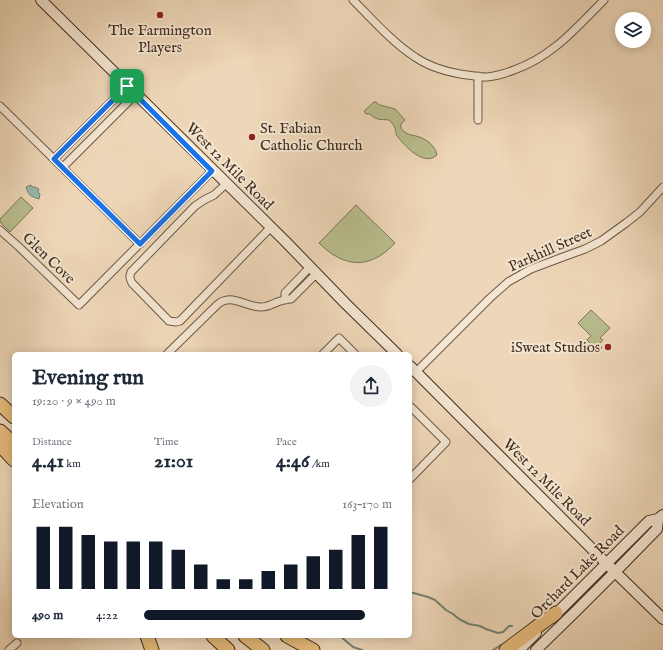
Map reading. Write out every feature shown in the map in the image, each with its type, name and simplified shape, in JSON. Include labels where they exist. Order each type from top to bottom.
[{"type":"highway","points":[[0,396],[12,406]]},
{"type":"highway","points":[[0,404],[12,415]]},
{"type":"highway","points":[[0,431],[12,442]]},
{"type":"highway","points":[[0,445],[12,458]]},
{"type":"highway","points":[[506,650],[556,614]]},
{"type":"highway","points":[[148,638],[152,650]]},
{"type":"highway","points":[[216,638],[228,650]]},
{"type":"highway","points":[[243,638],[256,650]]},
{"type":"highway","points":[[248,638],[263,650]]},
{"type":"highway","points":[[291,638],[313,650]]},
{"type":"main road","name":"West 12 Mile Road","points":[[41,0],[212,171],[271,227],[395,352]]},
{"type":"main road","name":"West 12 Mile Road","points":[[412,370],[663,619]]},
{"type":"main road","name":"Orchard Lake Road","points":[[519,650],[649,521],[661,517]]},
{"type":"main road","name":"Orchard Lake Road","points":[[536,650],[576,612],[657,529],[661,517]]},
{"type":"street","points":[[353,0],[392,40],[416,58],[444,71],[488,77],[521,68],[538,59],[567,38],[604,0]]},
{"type":"street","points":[[478,76],[478,120]]},
{"type":"street","points":[[54,159],[127,86]]},
{"type":"street","points":[[63,167],[136,94]]},
{"type":"street","points":[[0,106],[140,244],[212,171]]},
{"type":"street","points":[[226,184],[214,195],[195,206],[129,275],[132,283],[169,321],[176,322],[180,320],[271,227]]},
{"type":"street","name":"Parkhill Street","points":[[412,370],[508,282],[531,269],[585,249],[601,241],[640,212],[663,187]]},
{"type":"street","name":"Glen Cove","points":[[0,230],[79,305],[140,244]]},
{"type":"street","points":[[170,352],[216,305],[223,300],[232,300],[261,307],[291,299],[314,270]]},
{"type":"street","points":[[325,352],[339,338],[353,352]]},
{"type":"street","points":[[412,408],[446,442],[412,477]]},
{"type":"street","points":[[9,650],[17,643]]},
{"type":"green space","points":[[374,102],[395,109],[405,120],[401,124],[401,128],[404,132],[426,140],[432,145],[437,155],[426,159],[415,154],[397,136],[393,124],[389,120],[377,119],[370,114],[366,114],[364,111]]},
{"type":"green space","points":[[21,197],[33,208],[10,232],[0,222],[0,219]]},
{"type":"green space","points":[[356,205],[395,243],[386,252],[367,261],[347,261],[328,251],[319,243]]},
{"type":"green space","points":[[591,310],[610,328],[600,338],[603,340],[599,344],[602,348],[597,353],[593,349],[587,348],[591,344],[587,340],[591,336],[578,323]]},
{"type":"shaded area","points":[[31,185],[32,187],[39,189],[39,199],[29,194],[26,187]]},
{"type":"waterway","points":[[412,593],[435,600],[446,610],[469,624],[480,626],[498,633],[503,632],[509,626],[512,626]]},
{"type":"waterway","points":[[342,638],[353,647],[362,650]]},
{"type":"waterway","points":[[493,650],[501,645]]},
{"type":"place","name":"The Farmington Players","points":[[160,15]]},
{"type":"place","name":"St. Fabian Catholic Church","points":[[252,137]]},
{"type":"place","name":"iSweat Studios","points":[[608,347]]},
{"type":"route","points":[[127,86],[212,171],[140,244],[54,159],[127,86]]}]
